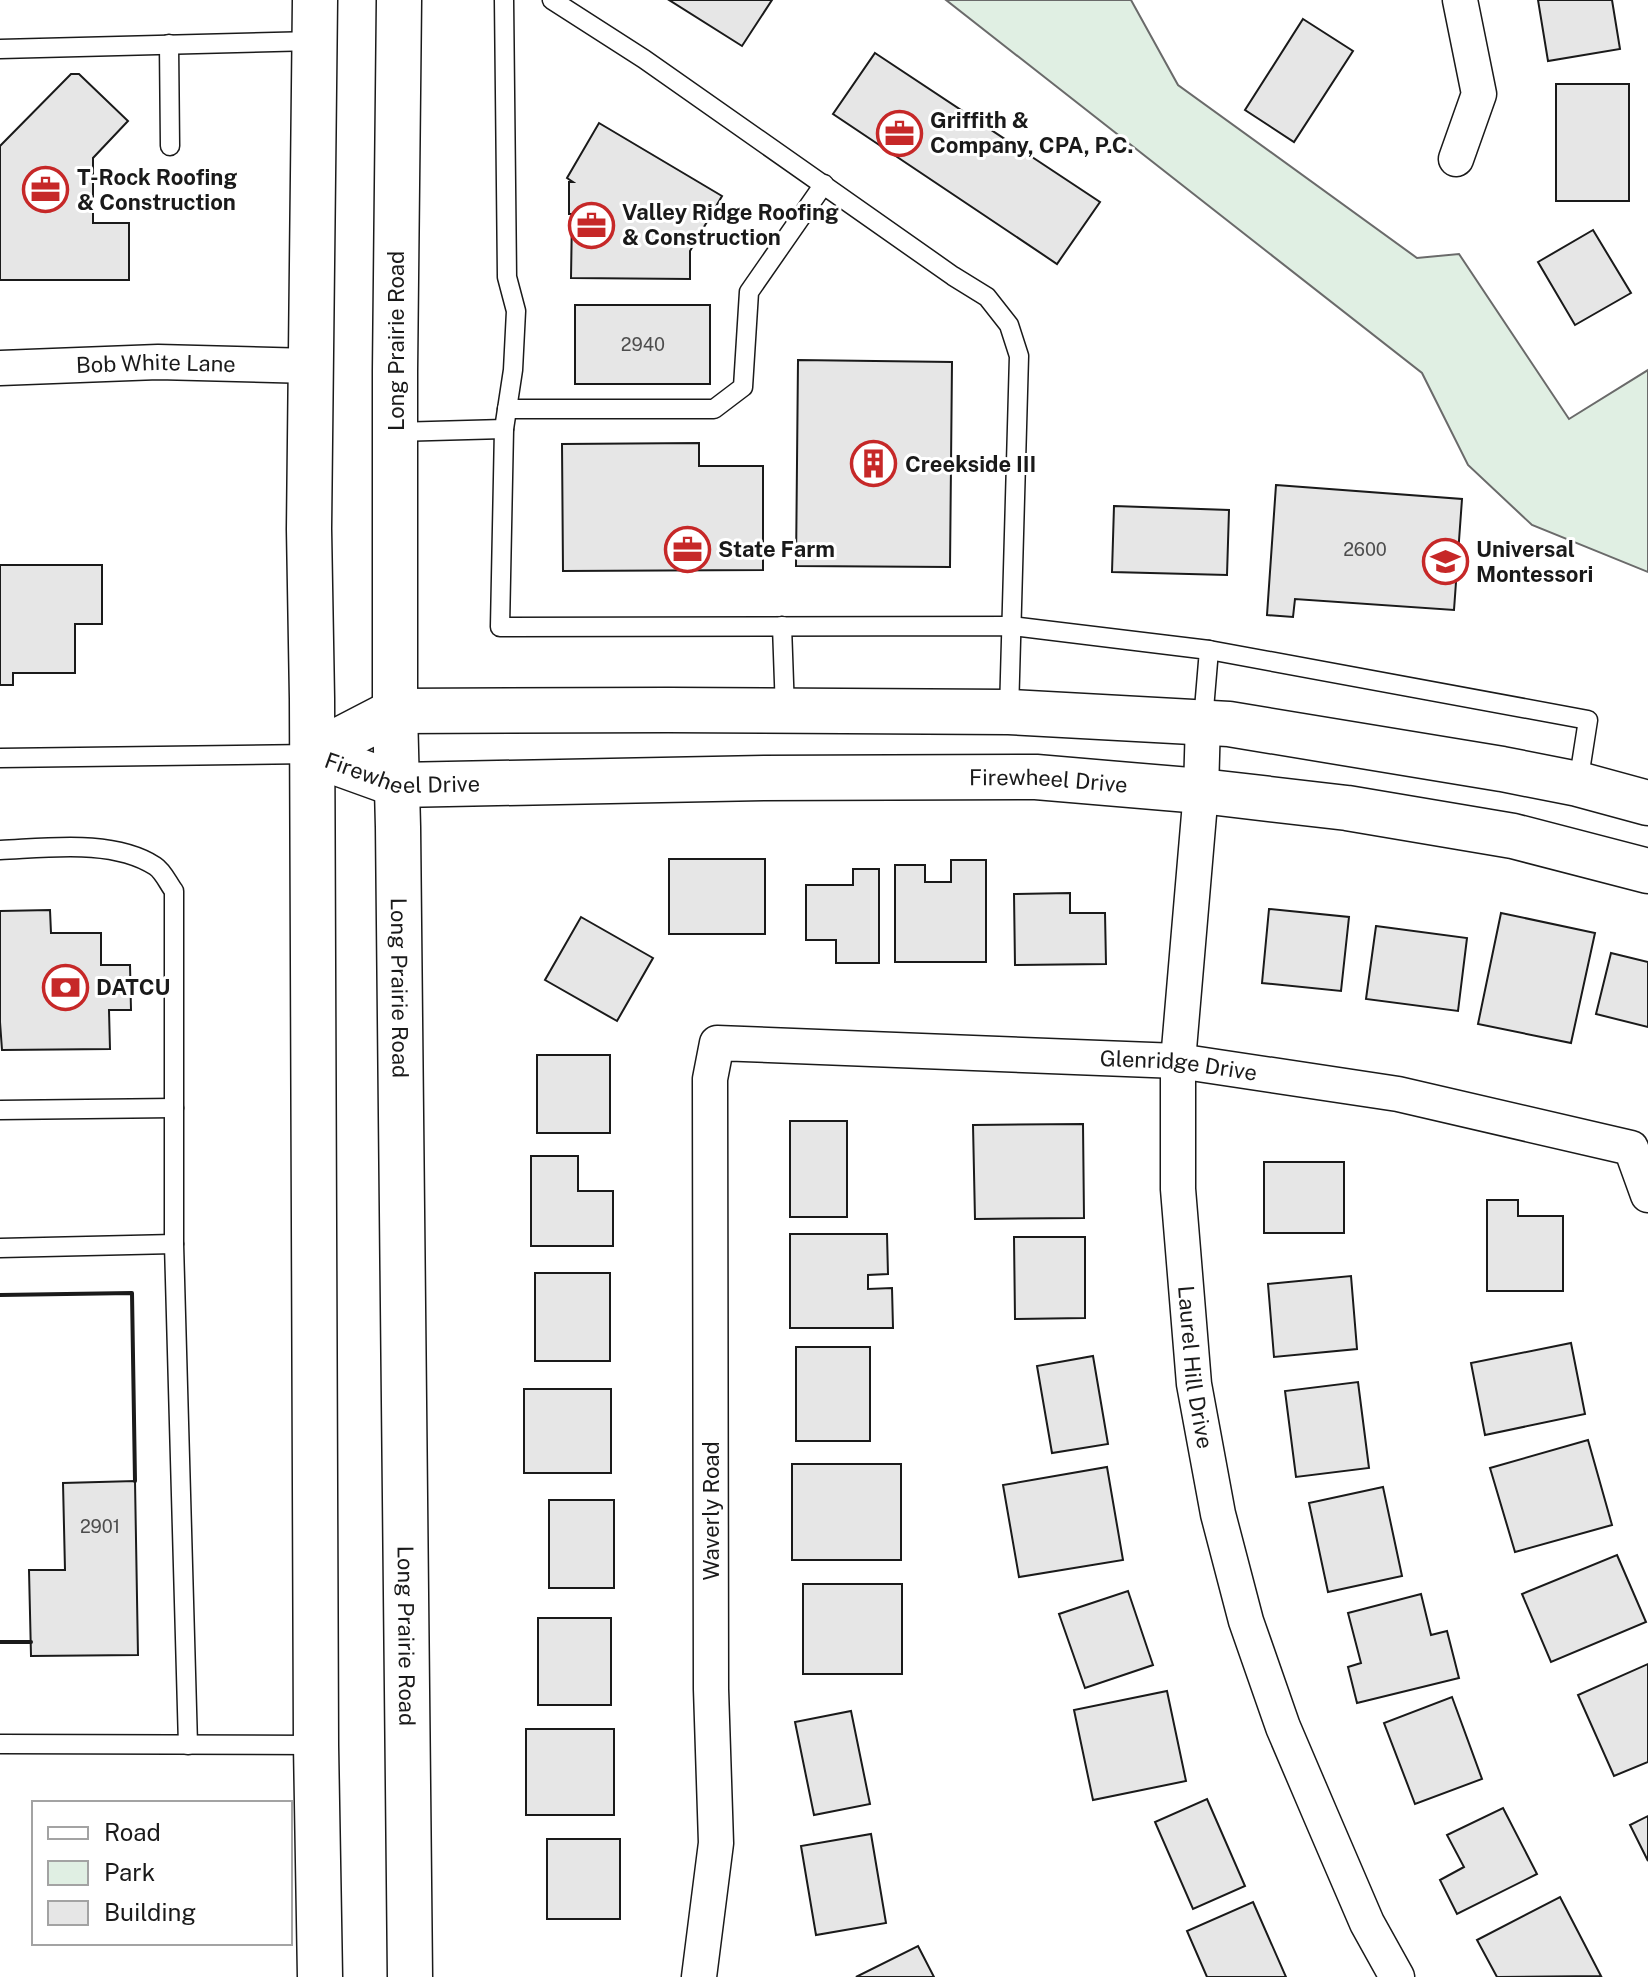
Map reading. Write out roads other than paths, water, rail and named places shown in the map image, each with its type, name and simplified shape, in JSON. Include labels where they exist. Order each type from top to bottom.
[{"type":"main road","name":"Long Prairie Road","points":[[399,0],[395,711],[410,1977]]},
{"type":"main road","points":[[314,20],[309,529],[320,1977]]},
{"type":"main road","name":"Firewheel Drive","points":[[312,754],[395,711],[1009,712],[1229,724],[1502,769],[1578,784],[1648,803]]},
{"type":"main road","name":"Firewheel Drive","points":[[312,754],[398,785],[764,778],[1036,777],[1201,791],[1347,808],[1513,836],[1648,871]]},
{"type":"street","points":[[1456,159],[1479,94],[1460,0]]},
{"type":"street","name":"Bob White Lane","points":[[0,368],[158,362],[311,366]]},
{"type":"street","name":"Laurel Hill Drive","points":[[1203,721],[1201,791],[1178,1061],[1178,1189],[1194,1384],[1218,1514],[1246,1621],[1283,1727],[1367,1923],[1397,1977]]},
{"type":"street","name":"Glenridge Drive","points":[[717,1043],[1178,1061],[1398,1094],[1631,1148],[1648,1195]]},
{"type":"street","name":"Waverly Road","points":[[699,1977],[716,1843],[711,1689],[710,1079],[717,1043]]},
{"type":"lane","points":[[504,0],[507,277],[516,311],[513,370],[504,429],[500,627],[1012,626],[1209,650],[1588,720],[1578,784]]},
{"type":"lane","points":[[552,0],[644,59],[987,297],[1009,325],[1019,356],[1009,712]]},
{"type":"lane","points":[[0,49],[169,44],[314,20]]},
{"type":"lane","points":[[169,44],[170,146]]},
{"type":"lane","points":[[507,409],[714,409],[743,387],[749,292],[824,184]]},
{"type":"lane","points":[[395,432],[504,429]]},
{"type":"lane","points":[[782,626],[785,711]]},
{"type":"lane","points":[[1203,721],[1209,650]]},
{"type":"lane","points":[[0,758],[312,754]]},
{"type":"lane","points":[[0,850],[74,847],[104,849],[135,856],[158,867],[174,891],[174,1244],[188,1745]]},
{"type":"lane","points":[[0,1110],[174,1108]]},
{"type":"lane","points":[[0,1248],[174,1244]]},
{"type":"lane","points":[[0,1744],[316,1745]]},
{"type":"place","name":"Griffith & Company, CPA, P.C.","points":[[899,133]]},
{"type":"place","name":"T-Rock Roofing & Construction","points":[[46,190]]},
{"type":"place","name":"Valley Ridge Roofing & Construction","points":[[591,225]]},
{"type":"place","name":"Creekside III","points":[[874,464]]},
{"type":"place","name":"State Farm","points":[[687,549]]},
{"type":"place","name":"Universal Montessori","points":[[1445,562]]},
{"type":"place","name":"DATCU","points":[[65,987]]}]
